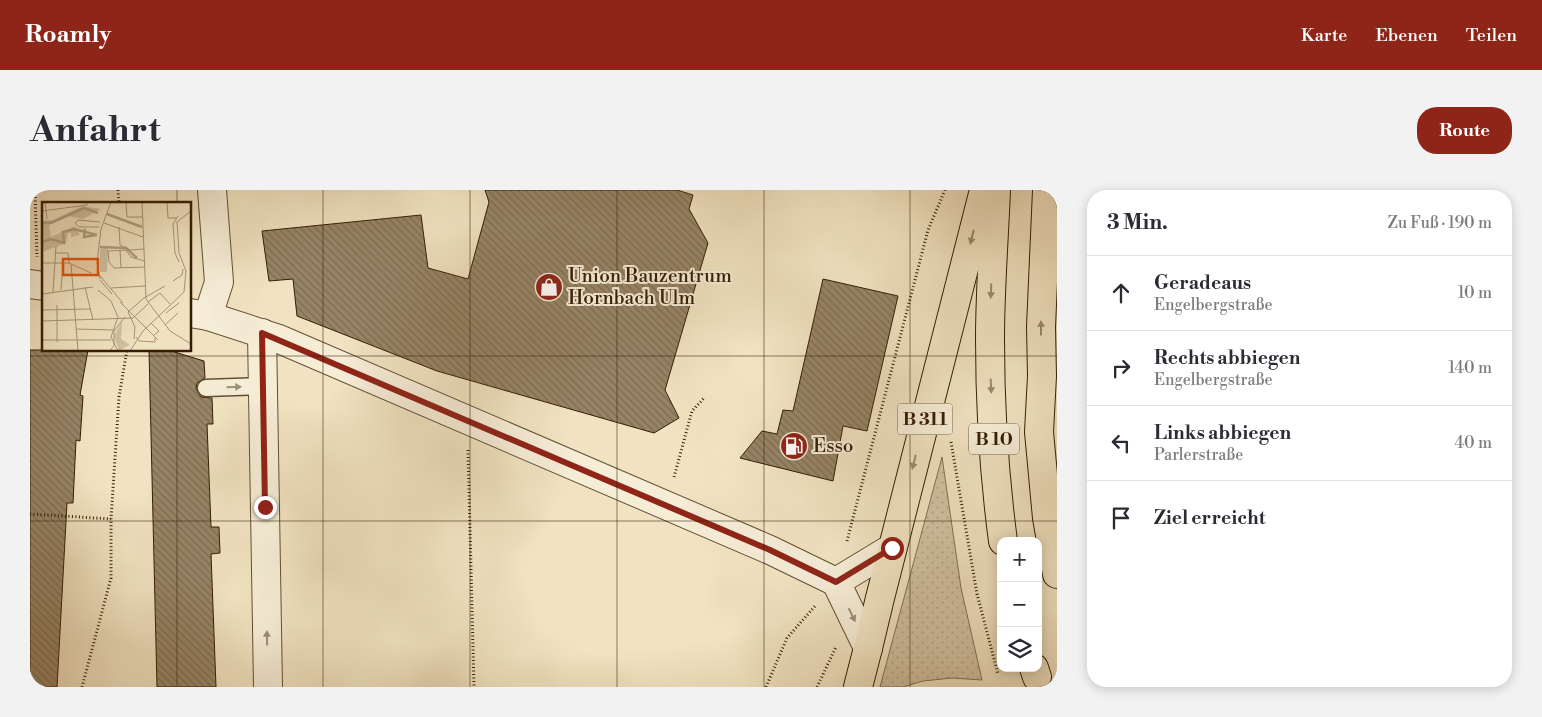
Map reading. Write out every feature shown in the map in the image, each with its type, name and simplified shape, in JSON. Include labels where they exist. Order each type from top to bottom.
[{"type":"main road","name":"B 311","points":[[858,687],[984,190]]},
{"type":"main road","name":"B 10","points":[[996,190],[991,284],[990,374],[996,491],[1002,537]]},
{"type":"main road","points":[[1048,190],[1041,327],[1040,432],[1047,518],[1057,574]]},
{"type":"main road","points":[[1042,376],[1057,438]]},
{"type":"street","points":[[212,190],[219,282],[199,314],[262,333],[786,557],[836,582],[868,648]]},
{"type":"street","points":[[262,333],[268,687]]},
{"type":"street","points":[[836,582],[892,548]]},
{"type":"lane","points":[[206,388],[263,386]]},
{"type":"path","points":[[35,190],[37,285]]},
{"type":"path","points":[[766,687],[787,638],[836,582],[928,230],[945,190]]},
{"type":"path","points":[[82,687],[111,578],[111,519],[119,396],[127,351]]},
{"type":"path","points":[[673,482],[692,411],[705,397]]},
{"type":"path","points":[[467,420],[474,687]]},
{"type":"path","points":[[951,439],[977,594],[998,674]]},
{"type":"path","points":[[30,514],[111,519]]},
{"type":"shaded area","points":[[942,457],[961,588],[982,680],[952,678],[923,681],[903,687],[880,687]]},
{"type":"building","points":[[485,190],[677,190],[693,195],[689,209],[708,243],[665,390],[679,418],[654,433],[437,371],[297,316],[293,279],[269,281],[262,231],[421,215],[428,268],[468,279],[489,202]]},
{"type":"building","points":[[823,279],[898,296],[867,431],[843,426],[833,481],[740,458],[762,431],[777,434],[783,410],[793,411]]},
{"type":"building","points":[[30,350],[88,351],[80,395],[83,396],[80,441],[76,440],[73,503],[67,503],[57,687],[30,687]]},
{"type":"building","points":[[149,351],[171,351],[204,361],[205,378],[197,383],[196,389],[201,397],[212,398],[213,424],[207,424],[211,527],[219,527],[220,553],[211,554],[216,687],[157,687]]},
{"type":"place","name":"Union Bauzentrum Hornbach Ulm","points":[[549,287]]},
{"type":"place","name":"Esso","points":[[794,446]]},
{"type":"route","points":[[265,507],[262,333],[770,550],[836,582],[892,548]]}]
